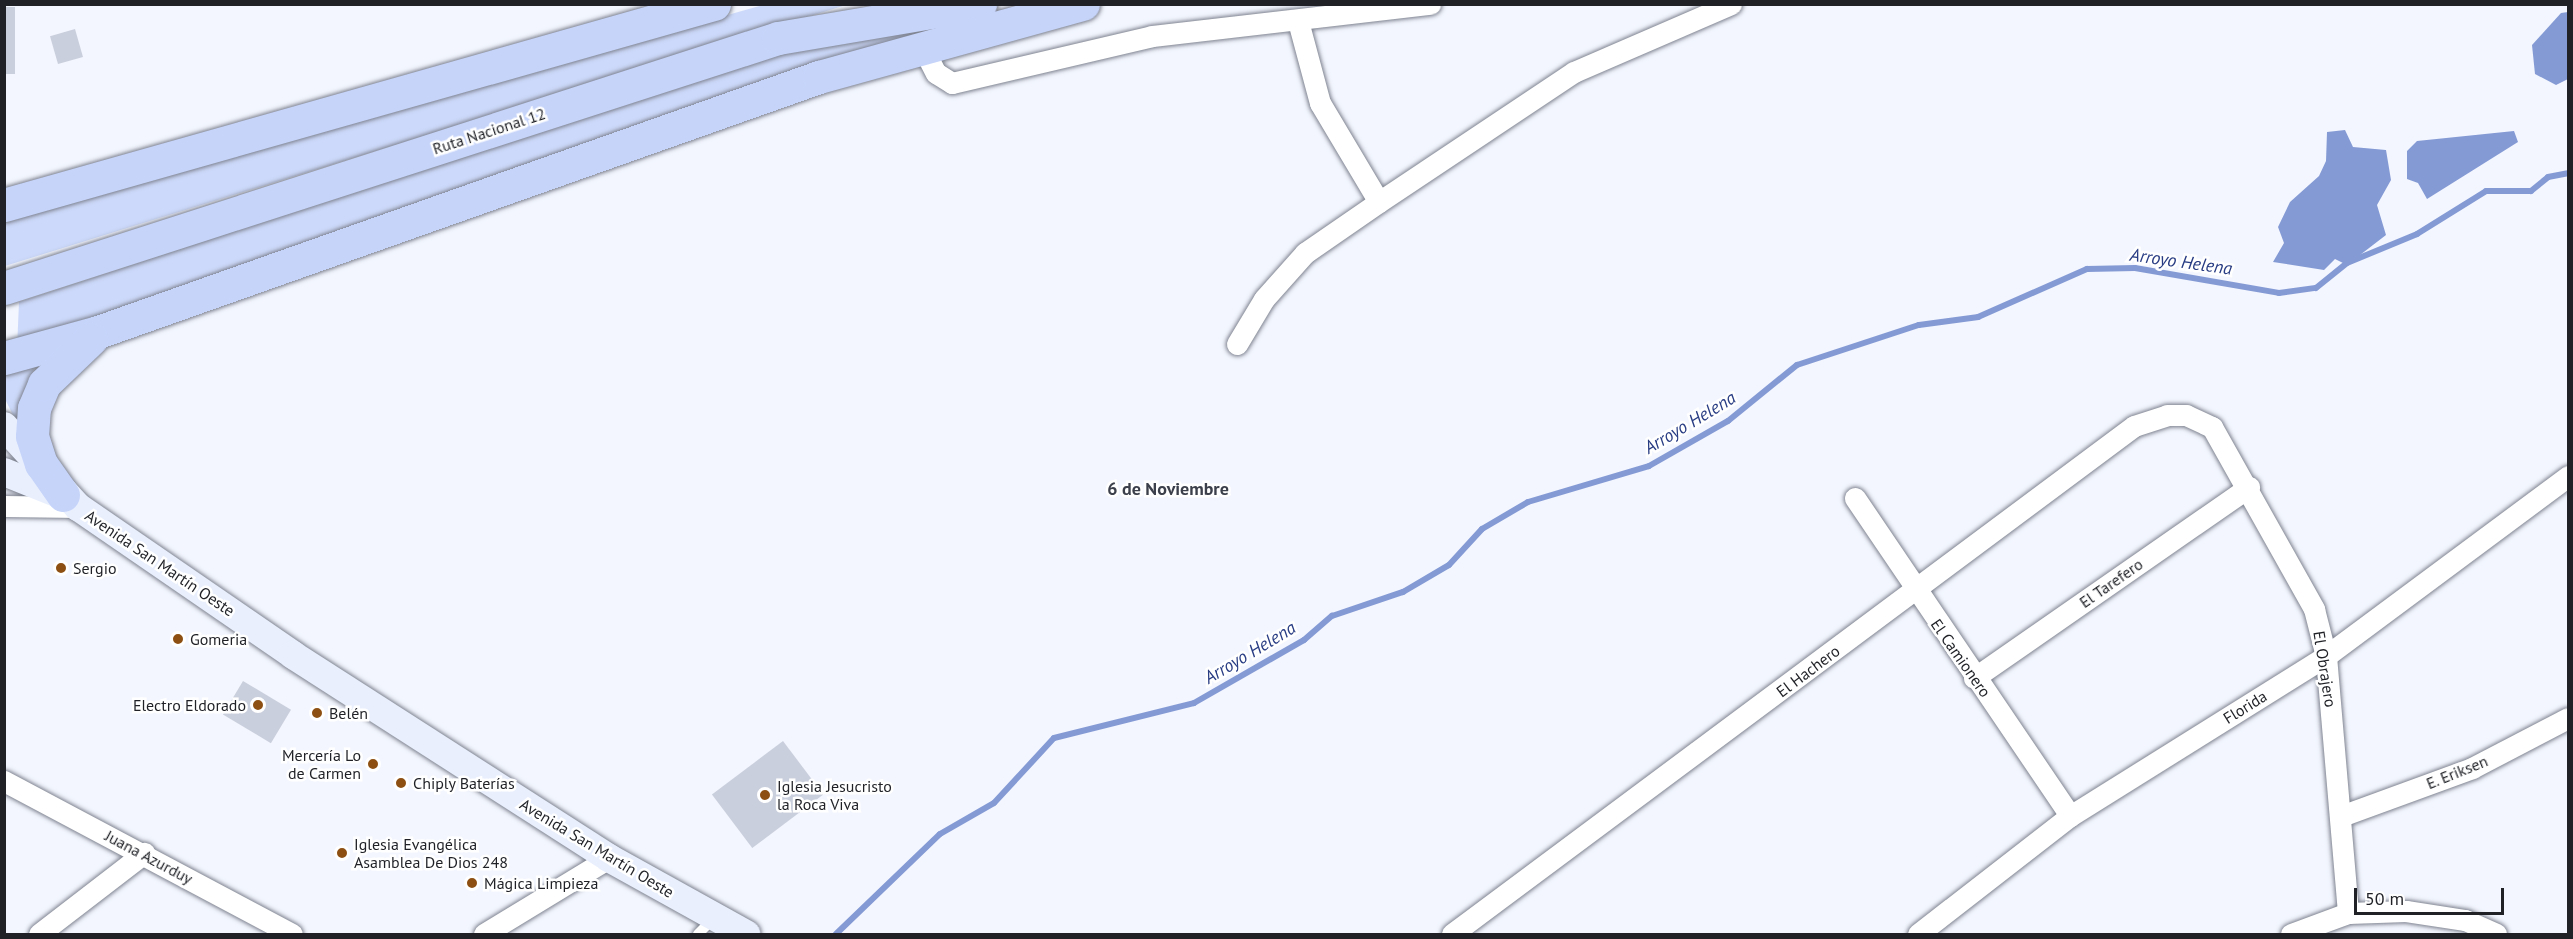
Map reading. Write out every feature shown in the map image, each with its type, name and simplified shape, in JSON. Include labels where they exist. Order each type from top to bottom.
[{"type":"highway","points":[[4,205],[714,4]]},
{"type":"highway","name":"Ruta Nacional 12","points":[[10,286],[758,44],[980,4]]},
{"type":"highway","points":[[4,358],[98,332],[819,77],[1083,4]]},
{"type":"highway","points":[[71,501],[41,464],[32,436],[34,408],[44,384],[98,332]]},
{"type":"main road","points":[[4,426],[71,501]]},
{"type":"main road","points":[[10,473],[71,501]]},
{"type":"main road","name":"Avenida San Martín Oeste","points":[[71,501],[293,655],[609,858],[706,926],[746,934]]},
{"type":"street","points":[[923,48],[936,73],[952,83],[1152,36],[1430,4]]},
{"type":"street","points":[[1237,344],[1264,299],[1305,253],[1379,202],[1574,72],[1731,4]]},
{"type":"street","points":[[1298,21],[1320,103],[1379,202]]},
{"type":"street","name":"El Obrajero","points":[[2167,415],[2186,415],[2212,427],[2249,487],[2314,609],[2326,656],[2348,913]]},
{"type":"street","name":"El Hachero","points":[[1452,934],[2134,426],[2167,415]]},
{"type":"street","name":"Florida","points":[[1918,934],[2070,816],[2326,656],[2568,476]]},
{"type":"street","name":"El Tarefero","points":[[1974,678],[2249,487]]},
{"type":"street","name":"El Camionero","points":[[1855,498],[1915,591],[2070,816]]},
{"type":"street","points":[[4,507],[71,501]]},
{"type":"street","name":"E. Eriksen","points":[[2341,816],[2472,768],[2568,718]]},
{"type":"street","name":"Juana Azurduy","points":[[4,781],[144,853],[292,934]]},
{"type":"street","points":[[39,934],[144,853]]},
{"type":"street","points":[[484,934],[609,858]]},
{"type":"street","points":[[2291,934],[2348,913],[2406,910],[2465,920],[2496,934]]},
{"type":"shaded area","points":[[763,5],[846,5],[5,266],[4,219]]},
{"type":"shaded area","points":[[929,23],[930,32],[17,349],[19,302],[709,75],[846,35]]},
{"type":"shaded area","points":[[35,363],[19,427],[5,399],[4,374]]},
{"type":"water","points":[[2568,12],[2568,79],[2556,85],[2535,74],[2532,45],[2561,13]]},
{"type":"water","points":[[2345,130],[2353,147],[2386,150],[2391,180],[2377,205],[2386,235],[2347,265],[2335,259],[2324,270],[2273,262],[2284,243],[2278,227],[2290,202],[2319,176],[2326,161],[2327,132]]},
{"type":"water","points":[[2514,131],[2518,142],[2427,199],[2418,183],[2407,179],[2407,151],[2417,141]]},
{"type":"building","points":[[4,7],[15,7],[15,74],[4,74]]},
{"type":"building","points":[[75,29],[83,57],[58,64],[50,36]]},
{"type":"building","points":[[243,681],[291,710],[271,743],[223,714]]},
{"type":"building","points":[[783,741],[823,795],[752,848],[712,795]]},
{"type":"waterway","name":"Arroyo Helena","points":[[836,934],[940,834],[994,803],[1054,738],[1194,703],[1304,640],[1332,616],[1403,592],[1449,565],[1482,529],[1528,502],[1649,466],[1728,421],[1797,365],[1919,325],[1978,317],[2087,269],[2135,268],[2279,293],[2316,288],[2347,263],[2417,234],[2486,191],[2531,191],[2548,177],[2568,173]]},
{"type":"place","name":"Sergio","points":[[61,568]]},
{"type":"place","name":"Gomeria","points":[[178,639]]},
{"type":"place","name":"Electro Eldorado","points":[[258,705]]},
{"type":"place","name":"Belén","points":[[317,713]]},
{"type":"place","name":"Mercería Lo de Carmen","points":[[373,764]]},
{"type":"place","name":"Chiply Baterías","points":[[401,783]]},
{"type":"place","name":"Iglesia Jesucristo la Roca Viva","points":[[765,795]]},
{"type":"place","name":"Iglesia Evangélica Asamblea De Dios 248","points":[[342,853]]},
{"type":"place","name":"Mágica Limpieza","points":[[472,883]]},
{"type":"district","name":"6 de Noviembre","points":[[1168,489]]}]
